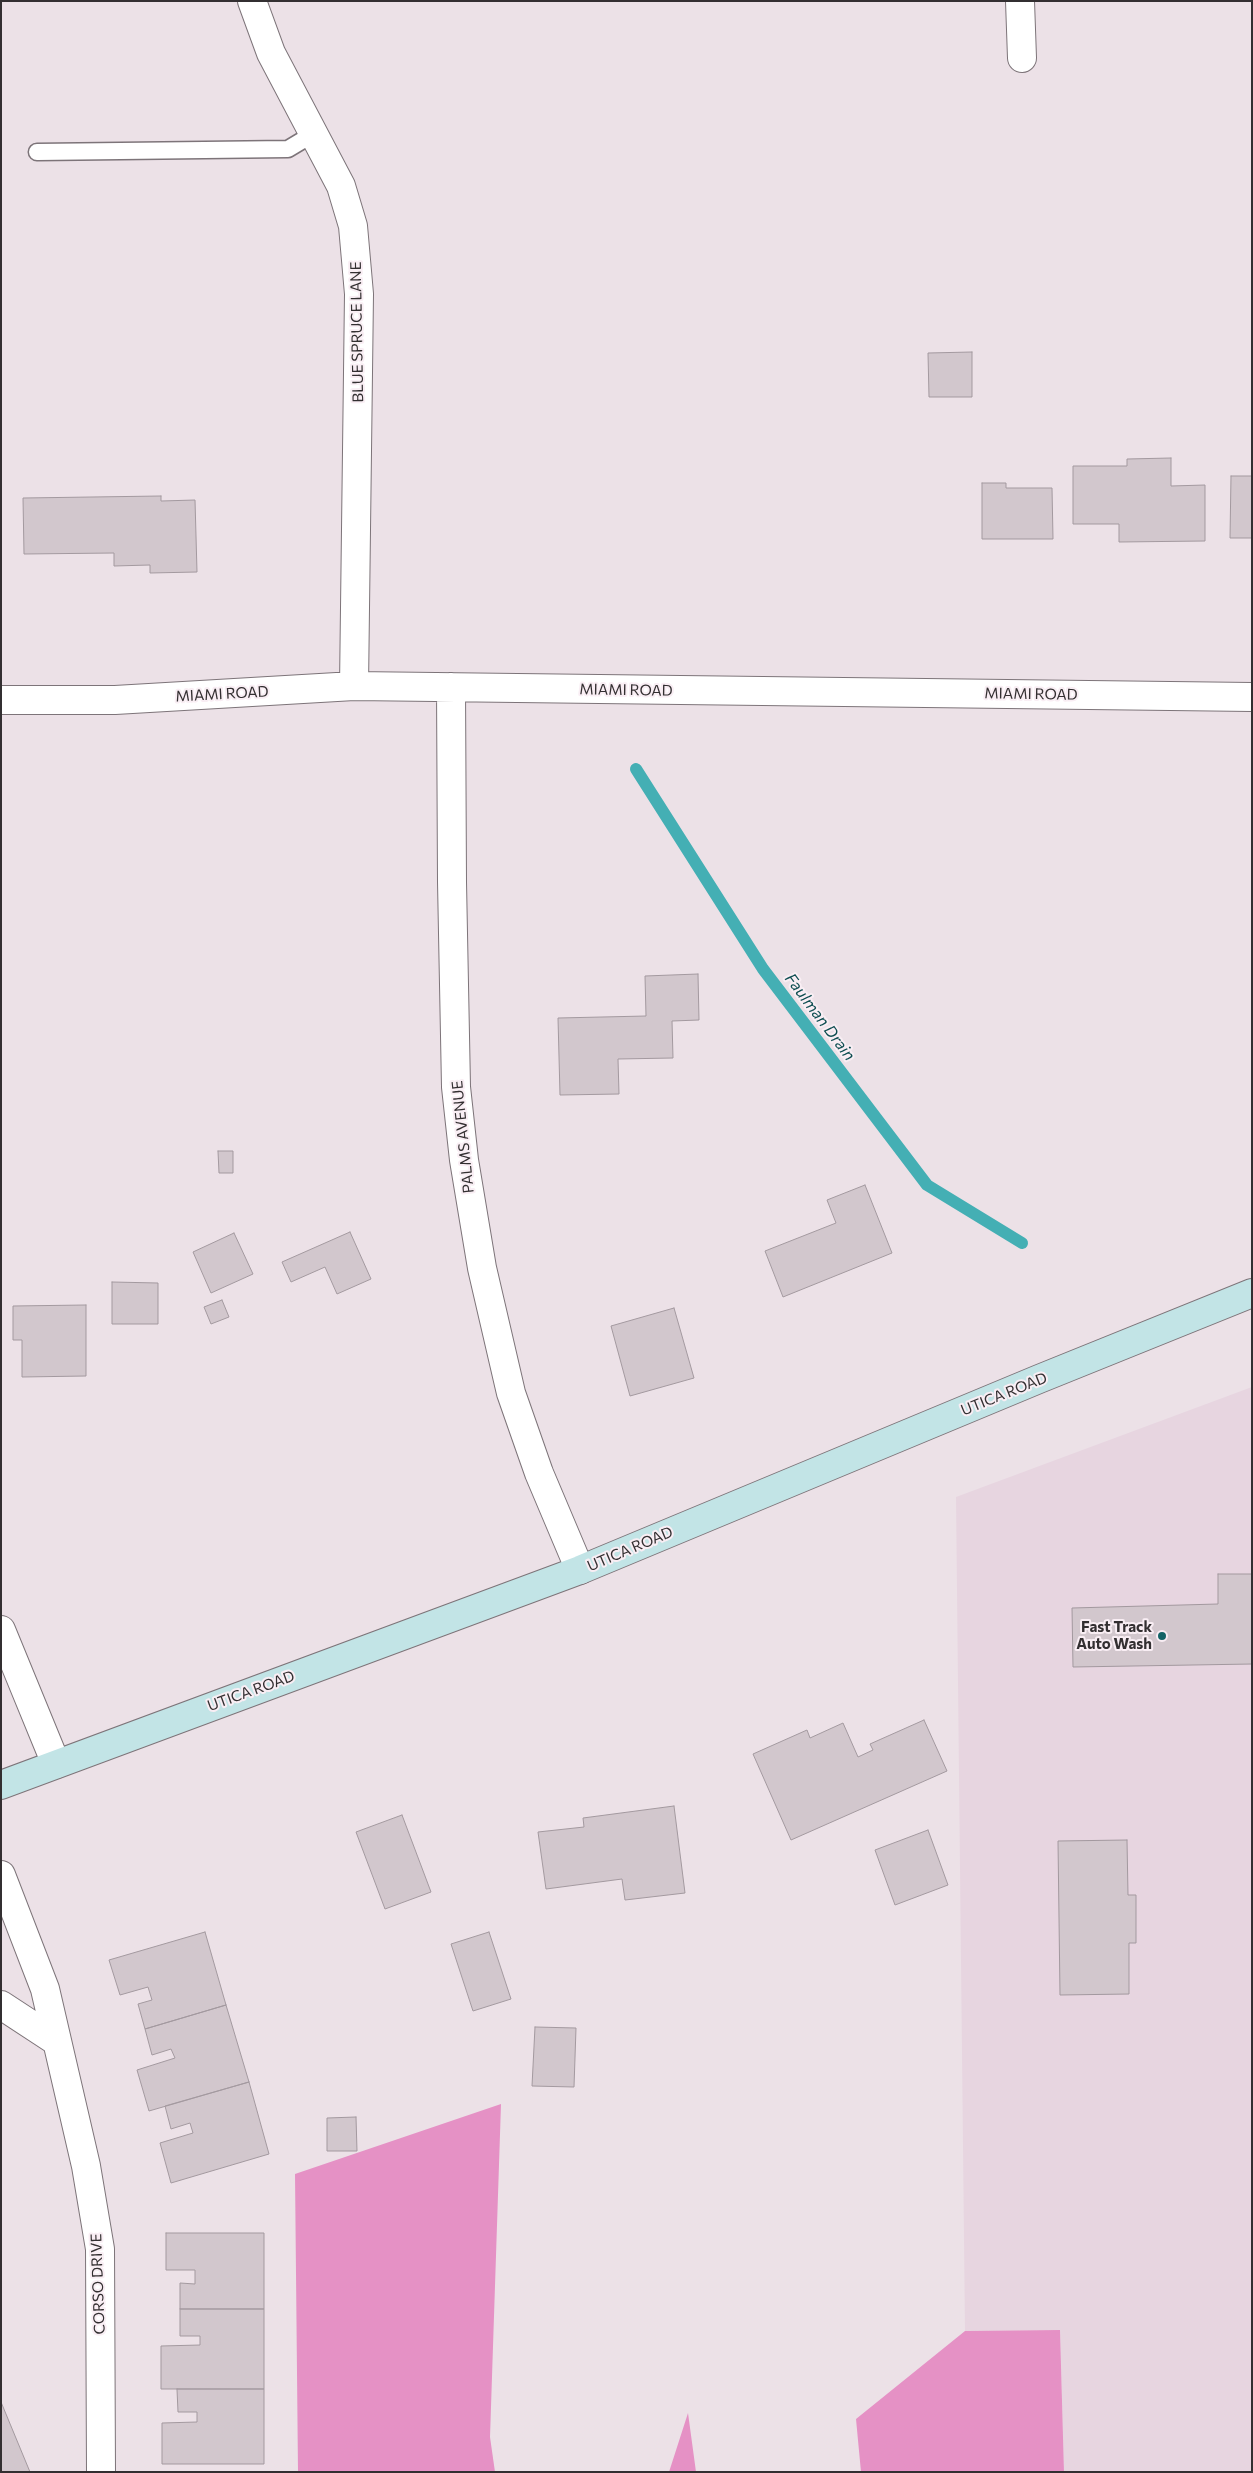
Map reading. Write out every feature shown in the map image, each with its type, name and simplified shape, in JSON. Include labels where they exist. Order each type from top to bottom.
[{"type":"main road","name":"UTICA ROAD","points":[[1,1785],[580,1570],[1039,1379],[1252,1294]]},
{"type":"street","name":"BLUE SPRUCE LANE","points":[[252,1],[271,53],[341,186],[353,226],[359,294],[354,686]]},
{"type":"street","points":[[1020,1],[1022,58]]},
{"type":"street","name":"MIAMI ROAD","points":[[1,700],[115,700],[354,686],[1252,697]]},
{"type":"street","name":"PALMS AVENUE","points":[[451,687],[456,1087],[464,1160],[482,1268],[511,1393],[539,1473],[580,1570]]},
{"type":"street","points":[[1,1630],[56,1764]]},
{"type":"street","name":"CORSO DRIVE","points":[[1,1875],[45,1988],[86,2166],[100,2249],[101,2472]]},
{"type":"street","points":[[1,2005],[56,2041]]},
{"type":"lane","points":[[37,152],[288,149],[313,134]]},
{"type":"shaded area","points":[[1252,1387],[1252,2472],[1064,2472],[1060,2330],[965,2331],[956,1497]]},
{"type":"shaded area","points":[[501,2104],[490,2437],[495,2472],[298,2472],[295,2174]]},
{"type":"shaded area","points":[[1060,2330],[1064,2472],[861,2472],[856,2419],[965,2331]]},
{"type":"shaded area","points":[[688,2413],[696,2472],[669,2472]]},
{"type":"building","points":[[972,352],[972,397],[929,397],[928,353]]},
{"type":"building","points":[[1171,458],[1171,486],[1205,485],[1205,541],[1119,542],[1119,524],[1073,524],[1073,466],[1127,466],[1127,459]]},
{"type":"building","points":[[1231,476],[1252,476],[1252,538],[1230,538]]},
{"type":"building","points":[[982,483],[1006,483],[1006,488],[1052,488],[1053,539],[982,539]]},
{"type":"building","points":[[161,496],[161,501],[195,500],[197,572],[150,573],[150,565],[114,566],[114,553],[24,554],[23,498]]},
{"type":"building","points":[[698,974],[699,1020],[672,1021],[673,1058],[618,1059],[619,1094],[560,1095],[558,1018],[646,1016],[645,976]]},
{"type":"building","points":[[218,1151],[233,1151],[233,1173],[219,1173]]},
{"type":"building","points":[[865,1185],[892,1253],[783,1297],[765,1251],[836,1223],[827,1200]]},
{"type":"building","points":[[350,1232],[371,1279],[337,1294],[325,1267],[291,1282],[282,1262]]},
{"type":"building","points":[[234,1233],[253,1274],[211,1293],[193,1252]]},
{"type":"building","points":[[112,1282],[158,1283],[158,1324],[112,1324]]},
{"type":"building","points":[[222,1300],[229,1317],[211,1324],[204,1307]]},
{"type":"building","points":[[86,1305],[86,1376],[22,1377],[22,1340],[13,1340],[13,1306]]},
{"type":"building","points":[[674,1308],[694,1378],[630,1396],[611,1326]]},
{"type":"building","name":"Fast Track Auto Wash","points":[[1218,1574],[1252,1574],[1252,1664],[1073,1667],[1072,1608],[1218,1604]]},
{"type":"building","points":[[924,1720],[947,1771],[791,1840],[753,1754],[807,1730],[810,1738],[843,1723],[858,1757],[873,1750],[870,1744]]},
{"type":"building","points":[[674,1806],[685,1893],[625,1900],[622,1879],[546,1889],[538,1832],[584,1827],[583,1818]]},
{"type":"building","points":[[402,1815],[431,1892],[385,1909],[356,1832]]},
{"type":"building","points":[[928,1830],[948,1885],[895,1905],[875,1850]]},
{"type":"building","points":[[1127,1840],[1128,1895],[1136,1895],[1136,1943],[1129,1943],[1129,1994],[1060,1995],[1058,1841]]},
{"type":"building","points":[[205,1932],[226,2005],[145,2029],[138,2004],[152,2000],[148,1987],[120,1995],[109,1960]]},
{"type":"building","points":[[489,1932],[511,1999],[473,2011],[451,1944]]},
{"type":"building","points":[[226,2005],[249,2082],[149,2111],[137,2070],[175,2058],[171,2049],[152,2055],[145,2029]]},
{"type":"building","points":[[535,2027],[576,2028],[574,2087],[532,2086]]},
{"type":"building","points":[[249,2082],[269,2154],[171,2183],[160,2143],[193,2133],[190,2123],[171,2129],[165,2106]]},
{"type":"building","points":[[356,2117],[357,2151],[327,2151],[327,2118]]},
{"type":"building","points":[[166,2233],[264,2233],[264,2309],[180,2309],[180,2283],[195,2284],[195,2270],[166,2270]]},
{"type":"building","points":[[180,2309],[264,2309],[264,2389],[161,2389],[161,2346],[200,2345],[200,2336],[180,2336]]},
{"type":"building","points":[[177,2389],[264,2389],[264,2464],[162,2464],[162,2423],[197,2422],[197,2412],[178,2412]]},
{"type":"building","points":[[1,2402],[30,2472],[1,2472]]},
{"type":"waterway","name":"Faulman Drain","points":[[636,769],[763,969],[927,1185],[1022,1243]]},
{"type":"place","name":"Fast Track Auto Wash","points":[[1162,1636]]}]
